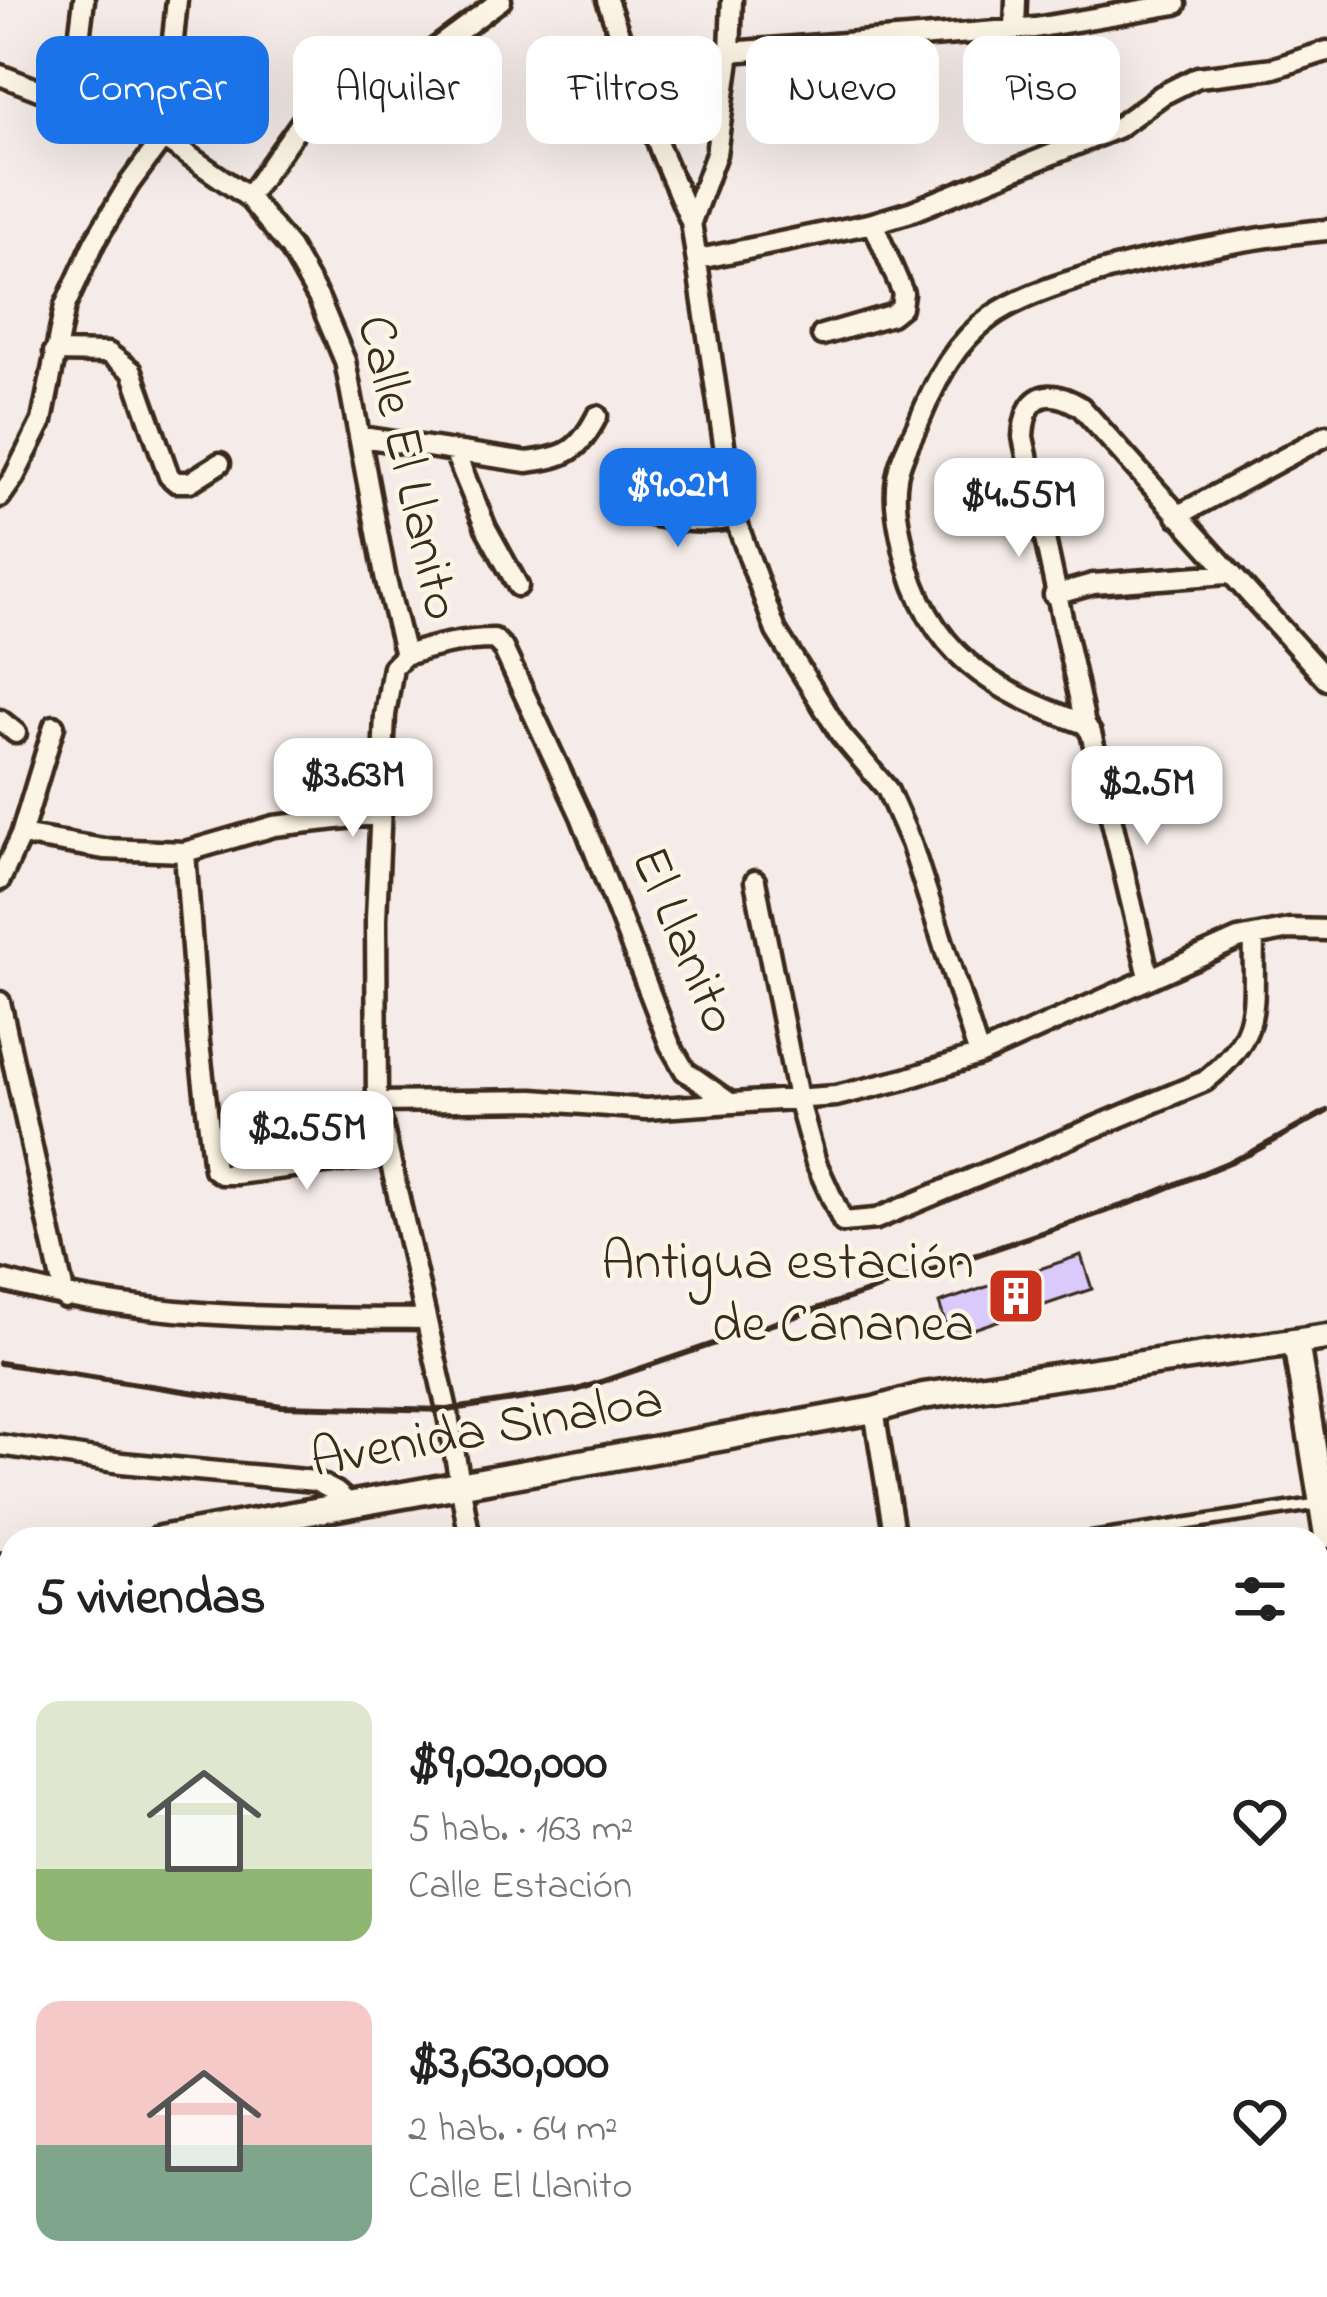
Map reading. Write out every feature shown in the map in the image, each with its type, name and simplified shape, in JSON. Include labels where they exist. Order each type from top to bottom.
[{"type":"street","points":[[79,36],[84,0]]},
{"type":"street","points":[[173,36],[177,0]]},
{"type":"street","points":[[248,197],[328,85],[349,69],[372,61],[428,54],[501,0]]},
{"type":"street","points":[[608,0],[691,222],[734,518],[776,631],[841,735],[887,789],[911,843],[979,1055]]},
{"type":"street","points":[[691,222],[716,154],[732,0]]},
{"type":"street","points":[[1015,29],[1016,0]]},
{"type":"street","points":[[730,52],[1015,29],[1176,4]]},
{"type":"street","points":[[699,259],[873,224],[1102,135],[1198,76],[1274,68],[1327,51]]},
{"type":"street","name":"Calle El Llanito","points":[[0,75],[36,90]]},
{"type":"street","points":[[0,496],[42,421],[64,306],[95,241],[159,144]]},
{"type":"street","name":"Calle El Llanito","points":[[170,144],[248,197],[290,248],[320,299],[345,361],[362,437],[386,580],[405,655],[393,667],[388,685],[374,994],[377,1102],[468,1527]]},
{"type":"street","points":[[822,335],[891,315],[901,307],[903,293],[873,224]]},
{"type":"street","points":[[1085,724],[1016,697],[980,674],[948,647],[920,603],[898,524],[896,485],[904,456],[944,368],[953,350],[993,314],[1045,290],[1173,255],[1327,230]]},
{"type":"street","points":[[54,352],[108,353],[132,371],[169,476],[176,482],[190,482],[220,463]]},
{"type":"street","points":[[1149,977],[1054,595],[1023,437],[1024,417],[1032,402],[1062,395],[1081,407],[1327,680]]},
{"type":"street","points":[[362,437],[527,462],[555,458],[583,444],[597,416]]},
{"type":"street","points":[[1177,516],[1327,435]]},
{"type":"street","points":[[455,453],[486,528],[518,586]]},
{"type":"street","points":[[624,508],[680,523],[734,518]]},
{"type":"street","points":[[1054,595],[1131,580],[1227,574]]},
{"type":"street","name":"El Llanito","points":[[405,655],[478,639],[494,639],[502,648],[581,816],[670,1045],[686,1071],[729,1102],[836,1096],[905,1079],[979,1055],[1149,977],[1254,936],[1290,929],[1327,930]]},
{"type":"street","points":[[0,880],[20,835],[54,726]]},
{"type":"street","points":[[20,835],[104,849],[185,852],[274,826],[381,814]]},
{"type":"street","points":[[185,852],[214,1169],[236,1174],[389,1155]]},
{"type":"street","points":[[755,881],[798,1098],[816,1162],[843,1222],[876,1219],[1205,1081],[1234,1058],[1251,1028],[1254,936]]},
{"type":"street","points":[[0,1002],[65,1298]]},
{"type":"street","points":[[377,1102],[512,1100],[646,1109],[729,1102]]},
{"type":"street","points":[[0,1280],[65,1298],[196,1314],[426,1319]]},
{"type":"street","name":"Avenida Sinaloa","points":[[230,1527],[874,1410],[922,1396],[1327,1336]]},
{"type":"street","points":[[1296,1342],[1326,1527]]},
{"type":"street","points":[[874,1410],[893,1527]]},
{"type":"street","points":[[0,1445],[122,1463],[315,1481],[352,1506]]},
{"type":"lane","points":[[1166,1527],[1322,1503]]},
{"type":"building","name":"Antigua estación de Cananea","points":[[1081,1255],[1092,1289],[950,1337],[939,1303]]},
{"type":"railway","points":[[0,1363],[282,1406],[447,1410],[577,1390],[1133,1202],[1249,1154],[1327,1111]]},
{"type":"place","name":"Antigua estación de Cananea","points":[[1016,1296]]}]
